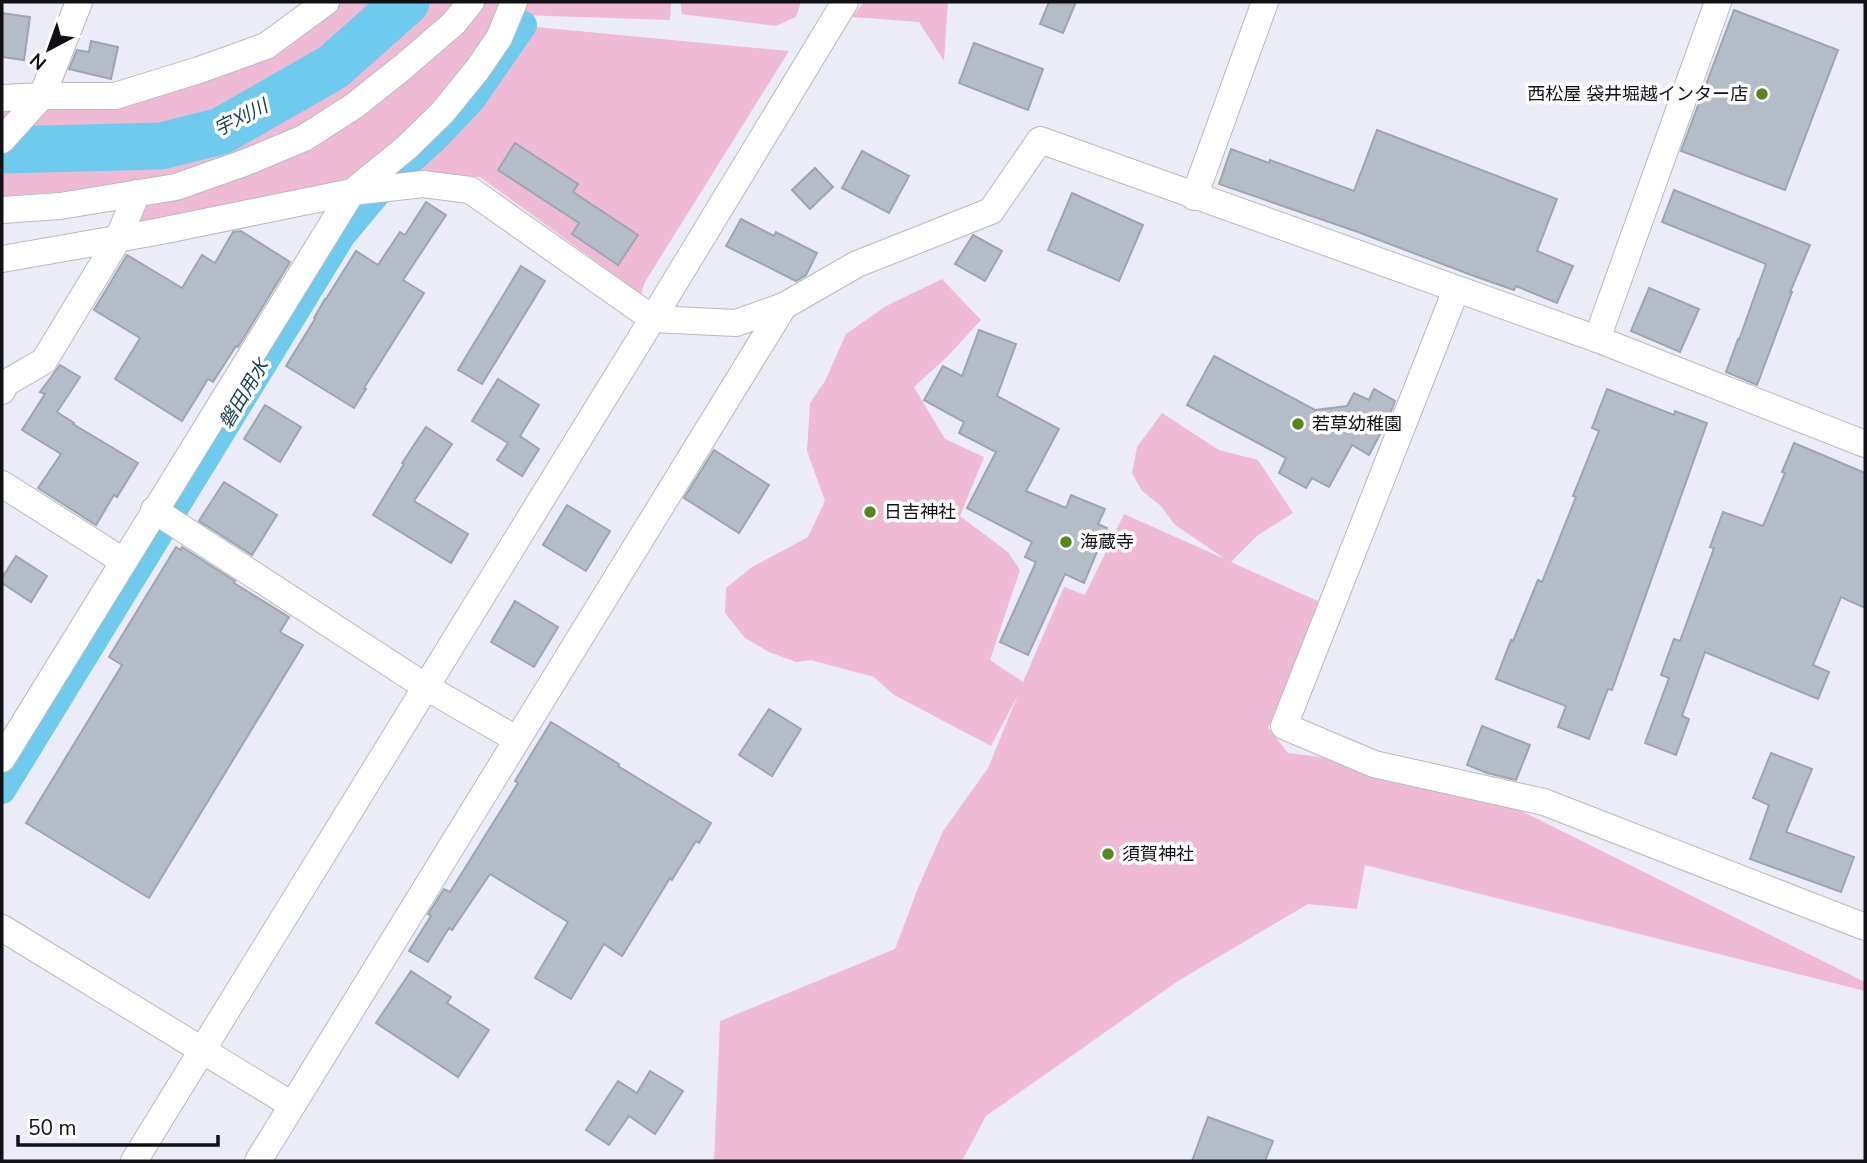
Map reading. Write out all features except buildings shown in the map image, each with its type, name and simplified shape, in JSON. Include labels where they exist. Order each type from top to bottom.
[{"type":"street","points":[[2,140],[37,102],[79,2]]},
{"type":"street","points":[[2,99],[37,102],[115,96],[199,71],[266,46],[326,2]]},
{"type":"street","points":[[2,210],[60,206],[176,187],[304,138],[354,106],[403,68],[453,24],[471,2]]},
{"type":"street","points":[[2,759],[352,192],[406,148],[442,113],[477,70],[499,37],[514,2]]},
{"type":"street","points":[[134,1161],[845,2]]},
{"type":"street","points":[[1194,197],[1265,2]]},
{"type":"street","points":[[1597,339],[1718,2]]},
{"type":"street","points":[[2,259],[118,239],[352,192],[423,184],[470,190],[653,318],[736,323],[784,306],[857,264],[991,211],[1040,140],[1597,339],[1865,444]]},
{"type":"street","points":[[2,391],[6,383],[44,360],[118,239],[137,193]]},
{"type":"street","points":[[1456,290],[1283,726],[1374,764],[1544,802],[1865,927]]},
{"type":"street","points":[[258,1161],[784,306]]},
{"type":"street","points":[[2,484],[123,561]]},
{"type":"street","points":[[154,510],[426,687],[516,739]]},
{"type":"street","points":[[2,928],[292,1105]]},
{"type":"shaded area","points":[[335,2],[509,2],[437,119],[352,192],[123,226],[137,193],[176,184],[2,196],[2,101],[115,96],[216,64]]},
{"type":"shaded area","points":[[523,2],[671,2],[670,20],[520,15]]},
{"type":"shaded area","points":[[680,2],[801,2],[796,17],[776,26],[682,14]]},
{"type":"shaded area","points":[[864,2],[948,2],[944,61],[919,22],[852,17]]},
{"type":"shaded area","points":[[536,27],[789,51],[645,282],[641,294],[480,177],[413,174],[478,100]]},
{"type":"shaded area","points":[[942,279],[981,320],[948,356],[914,387],[945,439],[984,457],[960,516],[1008,552],[1020,570],[990,660],[1023,682],[1064,587],[1085,595],[1124,514],[1225,559],[1174,524],[1161,506],[1142,491],[1132,473],[1137,447],[1162,413],[1219,450],[1258,460],[1293,513],[1258,535],[1231,562],[1320,602],[1268,728],[1288,753],[1374,764],[1467,784],[1865,982],[1865,991],[1365,865],[1357,909],[1308,904],[1178,981],[986,1116],[962,1161],[714,1161],[720,1021],[895,949],[943,831],[988,768],[1018,695],[991,746],[894,695],[874,677],[811,660],[796,662],[769,652],[745,638],[725,613],[726,588],[752,567],[808,537],[825,501],[807,451],[810,403],[825,381],[846,334],[886,306]]},
{"type":"waterway","name":"宇刈川","points":[[2,150],[161,146],[221,131],[333,67],[406,2]]},
{"type":"waterway","name":"磐田用水","points":[[2,790],[342,235],[388,180],[433,140],[472,99],[523,25]]},
{"type":"place","name":"西松屋 袋井堀越インター店","points":[[1762,94]]},
{"type":"place","name":"若草幼稚園","points":[[1298,424]]},
{"type":"place","name":"日吉神社","points":[[870,512]]},
{"type":"place","name":"海蔵寺","points":[[1066,542]]},
{"type":"place","name":"須賀神社","points":[[1108,854]]}]
